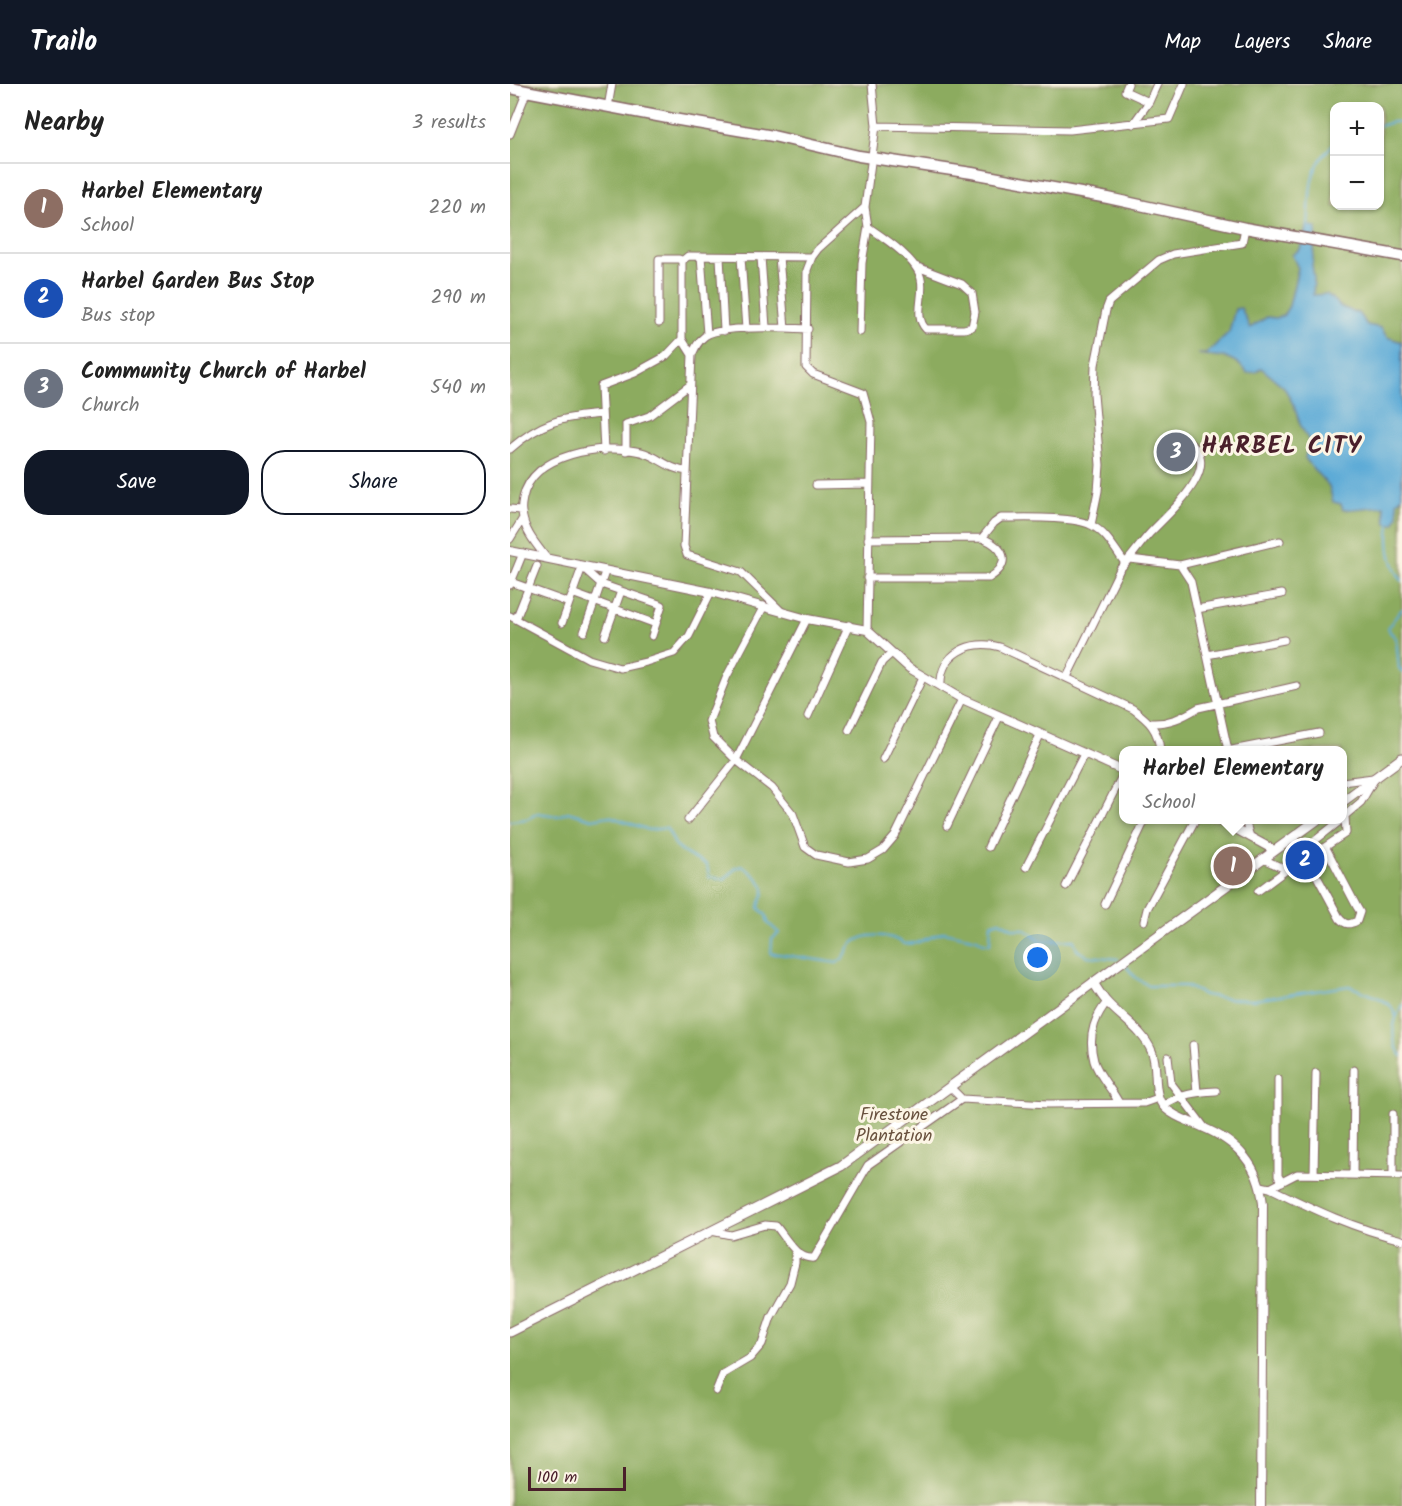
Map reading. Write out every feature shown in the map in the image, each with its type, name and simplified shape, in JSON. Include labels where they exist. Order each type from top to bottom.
[{"type":"main road","points":[[510,88],[773,136],[873,157],[1108,198],[1245,228],[1402,256]]},
{"type":"main road","points":[[1347,798],[1402,758]]},
{"type":"main road","points":[[510,1332],[841,1166],[1310,824]]},
{"type":"street","points":[[608,107],[612,84]]},
{"type":"street","points":[[860,332],[862,263],[868,227],[865,207],[876,126],[872,84]]},
{"type":"street","points":[[1128,84],[1125,91],[1149,102]]},
{"type":"street","points":[[1133,124],[1149,102],[1157,84]]},
{"type":"street","points":[[876,126],[1070,130],[1133,124],[1169,119],[1184,84]]},
{"type":"street","points":[[510,134],[527,91]]},
{"type":"street","points":[[865,207],[818,249],[807,270],[806,367],[813,374],[864,393],[871,422],[867,630]]},
{"type":"street","points":[[868,227],[892,244],[915,266],[921,279],[921,324],[926,329],[964,330],[972,327],[975,312],[972,293],[962,284],[915,266]]},
{"type":"street","points":[[1091,525],[1098,491],[1100,465],[1094,394],[1095,365],[1109,302],[1160,260],[1173,254],[1242,243],[1245,228]]},
{"type":"street","points":[[682,261],[688,256],[812,258]]},
{"type":"street","points":[[701,256],[707,334]]},
{"type":"street","points":[[720,257],[724,331]]},
{"type":"street","points":[[741,257],[746,329]]},
{"type":"street","points":[[760,257],[766,327]]},
{"type":"street","points":[[779,257],[784,328]]},
{"type":"street","points":[[659,323],[659,259],[682,261]]},
{"type":"street","points":[[682,261],[682,339],[692,355]]},
{"type":"street","points":[[782,612],[741,572],[687,555],[684,546],[692,355],[699,341],[707,334],[766,327],[808,329]]},
{"type":"street","points":[[604,451],[601,386],[635,373],[666,356],[682,339]]},
{"type":"street","points":[[626,451],[626,423],[649,416],[690,385]]},
{"type":"street","points":[[510,449],[541,426],[572,416],[602,414]]},
{"type":"street","points":[[1067,677],[1120,569],[1138,546],[1189,492],[1197,479],[1200,467],[1196,447],[1177,437]]},
{"type":"street","points":[[510,539],[522,514],[524,492],[530,479],[541,469],[562,457],[587,452],[642,452],[676,470],[687,471]]},
{"type":"street","points":[[816,484],[869,484]]},
{"type":"street","points":[[510,509],[522,514]]},
{"type":"street","points":[[522,514],[527,531],[545,556]]},
{"type":"street","points":[[982,538],[994,523],[1002,518],[1071,520],[1091,525],[1104,535],[1128,561],[1180,565],[1280,542]]},
{"type":"street","points":[[867,578],[989,578],[998,573],[1003,565],[1000,548],[993,542],[982,538],[868,539]]},
{"type":"street","points":[[510,551],[545,556],[605,572],[711,592],[807,619],[867,630],[909,668],[962,699],[1119,769]]},
{"type":"street","points":[[522,553],[511,584],[569,603]]},
{"type":"street","points":[[1180,565],[1191,582],[1229,746]]},
{"type":"street","points":[[537,566],[530,589],[513,618],[589,659],[620,668],[674,653],[689,636],[711,592]]},
{"type":"street","points":[[582,567],[601,584],[662,606],[652,636]]},
{"type":"street","points":[[562,622],[582,567]]},
{"type":"street","points":[[584,632],[605,572]]},
{"type":"street","points":[[605,636],[621,591]]},
{"type":"street","points":[[573,593],[656,624]]},
{"type":"street","points":[[1197,609],[1282,594]]},
{"type":"street","points":[[764,606],[727,676],[709,721],[713,737],[736,760],[772,788],[786,805],[793,814],[805,848],[816,855],[849,862],[868,859],[883,850],[895,836],[962,699]]},
{"type":"street","points":[[688,820],[736,760],[807,619]]},
{"type":"street","points":[[808,716],[849,625]]},
{"type":"street","points":[[1207,655],[1284,640]]},
{"type":"street","points":[[941,687],[940,676],[947,662],[961,650],[975,644],[988,643],[1067,677],[1132,709],[1151,723],[1157,732],[1159,746]]},
{"type":"street","points":[[849,730],[882,662],[892,653]]},
{"type":"street","points":[[882,759],[923,677]]},
{"type":"street","points":[[1151,723],[1163,724],[1185,716],[1198,708],[1297,686]]},
{"type":"street","points":[[947,826],[999,717]]},
{"type":"street","points":[[1251,746],[1319,733]]},
{"type":"street","points":[[988,847],[1040,735]]},
{"type":"street","points":[[1026,867],[1084,754]]},
{"type":"street","points":[[1347,781],[1375,778]]},
{"type":"street","points":[[1347,814],[1361,802],[1375,778]]},
{"type":"street","points":[[1066,886],[1119,781]]},
{"type":"street","points":[[1105,904],[1143,824]]},
{"type":"street","points":[[1144,921],[1147,909],[1192,824]]},
{"type":"street","points":[[1228,824],[1274,850]]},
{"type":"street","points":[[1246,824],[1250,837]]},
{"type":"street","points":[[1258,891],[1307,855],[1312,850],[1327,850],[1360,912],[1357,921],[1344,924],[1340,919],[1307,855],[1312,843],[1336,824]]},
{"type":"street","points":[[1322,849],[1346,833],[1344,824]]},
{"type":"street","points":[[1263,859],[1287,870]]},
{"type":"street","points":[[1093,982],[1107,1002],[1149,1045],[1155,1063],[1161,1102],[1174,1116],[1205,1128],[1240,1150],[1254,1169],[1261,1186],[1263,1204],[1261,1506]]},
{"type":"street","points":[[1107,1002],[1098,1013],[1093,1025],[1093,1052],[1095,1063],[1119,1103]]},
{"type":"street","points":[[1193,1045],[1197,1092]]},
{"type":"street","points":[[1168,1057],[1171,1083],[1205,1128]]},
{"type":"street","points":[[1353,1175],[1354,1070]]},
{"type":"street","points":[[1314,1174],[1316,1073]]},
{"type":"street","points":[[1278,1079],[1278,1176],[1282,1182]]},
{"type":"street","points":[[950,1087],[962,1098],[1048,1104],[1161,1102],[1197,1092],[1216,1091]]},
{"type":"street","points":[[709,1231],[732,1235],[765,1225],[776,1226],[800,1255],[809,1259],[814,1258],[868,1165],[962,1098]]},
{"type":"street","points":[[1393,1114],[1393,1176]]},
{"type":"street","points":[[1270,1188],[1297,1174],[1402,1176]]},
{"type":"street","points":[[1261,1186],[1270,1188],[1341,1222],[1371,1233],[1402,1240]]},
{"type":"street","points":[[716,1390],[723,1374],[750,1358],[762,1344],[771,1317],[790,1283],[795,1263],[795,1250]]},
{"type":"green space","name":"Firestone Plantation","points":[[510,84],[1402,84],[1402,1506],[510,1506]]},
{"type":"water","points":[[1307,225],[1317,228],[1312,265],[1313,295],[1327,294],[1341,307],[1358,313],[1367,325],[1381,328],[1387,337],[1402,342],[1402,496],[1397,502],[1398,516],[1394,524],[1386,523],[1384,506],[1343,510],[1341,504],[1333,502],[1329,486],[1305,458],[1309,441],[1284,387],[1261,368],[1256,372],[1247,373],[1231,359],[1198,354],[1206,354],[1229,332],[1235,309],[1241,308],[1250,328],[1267,317],[1283,316],[1289,306],[1298,268],[1292,255],[1300,249]]},
{"type":"waterway","points":[[1384,125],[1402,122]]},
{"type":"waterway","points":[[1308,226],[1310,191],[1314,172],[1330,147]]},
{"type":"waterway","points":[[1390,524],[1390,554],[1402,581]]},
{"type":"waterway","points":[[1402,609],[1388,627],[1396,638],[1399,668],[1402,672]]},
{"type":"waterway","points":[[510,821],[527,819],[538,813],[558,816],[568,812],[592,819],[609,816],[649,830],[666,828],[679,849],[707,865],[709,877],[725,879],[736,868],[742,866],[763,885],[764,893],[759,908],[766,915],[768,923],[779,933],[772,939],[771,954],[837,963],[845,956],[851,945],[863,938],[885,936],[904,944],[916,943],[944,932],[990,944],[991,924],[999,921],[1014,929],[1024,929],[1041,941],[1074,940],[1077,950],[1088,956],[1118,959]]},
{"type":"waterway","points":[[1125,965],[1136,978],[1149,986],[1186,986],[1205,995],[1229,999],[1253,1000],[1349,986],[1379,998],[1391,1006],[1396,1016]]},
{"type":"waterway","points":[[1402,1005],[1393,1031],[1395,1044],[1402,1056]]},
{"type":"place","name":"Community Church of Harbel","points":[[1176,452]]},
{"type":"place","name":"Harbel Garden Bus Stop","points":[[1305,860]]},
{"type":"place","name":"Harbel Elementary","points":[[1233,866]]},
{"type":"district","name":"HARBEL CITY","points":[[1282,445]]}]
